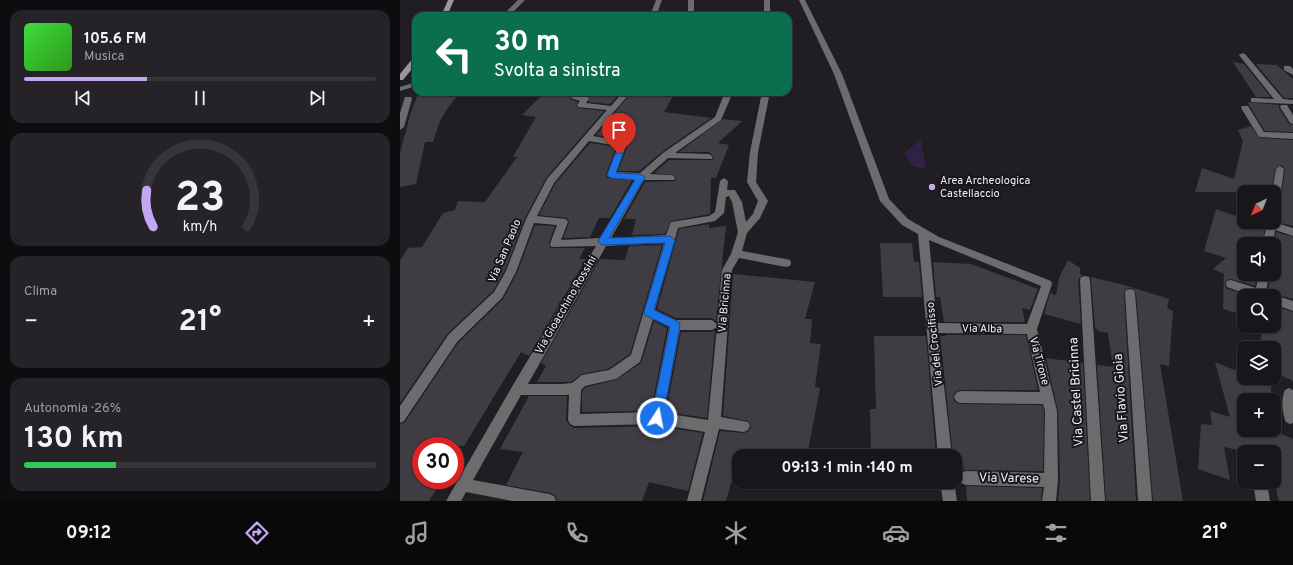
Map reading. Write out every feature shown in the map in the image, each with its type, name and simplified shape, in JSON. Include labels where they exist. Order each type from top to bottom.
[{"type":"main road","points":[[446,12],[451,0]]},
{"type":"main road","points":[[400,78],[412,64]]},
{"type":"street","points":[[508,12],[522,0]]},
{"type":"street","points":[[654,12],[659,0]]},
{"type":"street","points":[[691,0],[691,12]]},
{"type":"street","points":[[767,0],[767,12]]},
{"type":"street","points":[[802,0],[838,74],[885,200],[905,222],[923,233]]},
{"type":"street","points":[[1243,55],[1282,104],[1293,121]]},
{"type":"street","points":[[1287,68],[1293,73]]},
{"type":"street","points":[[400,89],[412,85]]},
{"type":"street","points":[[576,96],[575,98],[585,99],[581,106],[612,108]]},
{"type":"street","name":"Via San Paolo","points":[[400,417],[453,338],[498,295],[511,272],[531,219],[550,181],[623,96]]},
{"type":"street","name":"Via Gioacchino Rossini","points":[[464,483],[640,177],[666,155],[718,118],[727,96]]},
{"type":"street","name":"Via Bricinna","points":[[694,501],[714,424],[727,270],[736,254],[743,232],[757,216],[763,201],[751,182],[754,152],[765,96]]},
{"type":"street","points":[[401,123],[408,99]]},
{"type":"street","points":[[1254,100],[1282,104],[1293,102]]},
{"type":"street","points":[[1246,108],[1262,135],[1293,136]]},
{"type":"street","points":[[588,138],[623,144],[611,175],[671,178]]},
{"type":"street","points":[[666,155],[708,157]]},
{"type":"street","points":[[1277,185],[1280,169]]},
{"type":"street","points":[[517,389],[562,390],[575,388],[582,381],[612,375],[636,358],[674,225],[712,219],[719,214],[724,181]]},
{"type":"street","points":[[723,194],[732,192],[736,202],[743,232]]},
{"type":"street","points":[[531,219],[563,222],[555,244],[602,241],[670,240]]},
{"type":"street","points":[[1281,227],[1293,232]]},
{"type":"street","name":"Via del Crocifisso","points":[[923,233],[944,449]]},
{"type":"street","name":"Via Tirone","points":[[923,233],[936,240],[1047,284],[1031,329],[1051,411],[1050,501]]},
{"type":"street","points":[[736,254],[786,264]]},
{"type":"street","name":"Via Castel Bricinna","points":[[1085,280],[1098,501]]},
{"type":"street","points":[[1231,284],[1244,289]]},
{"type":"street","name":"Via Flavio Gioia","points":[[1130,294],[1144,501]]},
{"type":"street","points":[[1281,302],[1293,306]]},
{"type":"street","points":[[649,312],[675,325],[712,325]]},
{"type":"street","points":[[657,418],[675,325]]},
{"type":"street","name":"Via Alba","points":[[933,328],[1031,329]]},
{"type":"street","points":[[575,388],[574,420],[657,418],[744,426]]},
{"type":"street","points":[[1290,418],[1289,394],[1293,396]]},
{"type":"street","points":[[960,397],[1049,398]]},
{"type":"street","name":"Via Varese","points":[[966,478],[1051,480]]},
{"type":"street","points":[[464,485],[549,501]]},
{"type":"street","name":"Via Gioacchino Rossini","points":[[453,501],[460,489]]},
{"type":"street","points":[[949,489],[950,501]]},
{"type":"street","points":[[1261,489],[1264,501]]},
{"type":"shaded area","points":[[921,139],[925,169],[913,166],[904,153]]},
{"type":"building","points":[[1233,62],[1244,64],[1271,97],[1256,97]]},
{"type":"building","points":[[1256,64],[1277,65],[1293,79],[1293,98],[1284,98]]},
{"type":"building","points":[[417,96],[457,96],[440,121],[433,142],[425,142],[416,184],[400,187],[400,153],[410,115]]},
{"type":"building","points":[[541,96],[571,96],[570,99],[578,102],[576,106],[578,108],[604,111],[546,178],[525,218],[505,270],[493,291],[448,333],[400,403],[400,261],[408,248],[422,247],[443,213],[455,210],[458,201],[485,202],[517,157],[513,157],[536,117],[522,115]]},
{"type":"building","points":[[589,96],[617,96],[610,104],[589,102]]},
{"type":"building","points":[[629,96],[673,96],[664,112],[711,118],[662,152],[639,171],[618,171],[628,145],[627,141],[596,135]]},
{"type":"building","points":[[1247,102],[1279,105],[1279,108],[1289,124],[1293,125],[1293,132],[1265,131]]},
{"type":"building","points":[[723,119],[742,121],[718,143],[729,145],[716,178],[711,178],[710,214],[671,221],[665,234],[632,235],[636,219],[624,219],[645,182],[675,181],[676,177],[674,175],[654,173],[669,160],[713,160],[714,157],[709,152],[679,152]]},
{"type":"building","points":[[1251,126],[1259,138],[1293,140],[1293,226],[1281,223],[1281,199],[1285,169],[1281,165],[1275,169],[1272,185],[1237,185],[1237,192],[1195,192],[1202,168],[1234,179],[1243,141],[1238,130]]},
{"type":"building","points":[[590,143],[616,147],[606,174],[607,178],[632,180],[610,218],[599,218],[590,237],[563,238],[569,223],[567,218],[539,215],[555,184]]},
{"type":"building","points":[[1216,209],[1237,216],[1237,229],[1265,229],[1263,237],[1237,237],[1237,281],[1231,279],[1227,280],[1225,284],[1226,288],[1237,292],[1237,313],[1223,309],[1224,274],[1213,269],[1226,258],[1204,251]]},
{"type":"building","points":[[709,224],[709,228],[726,226],[716,321],[712,318],[676,318],[657,309],[679,229]]},
{"type":"building","points":[[535,225],[555,226],[549,243],[550,248],[585,248],[579,259],[586,259],[529,356],[521,352],[464,446],[464,437],[412,437],[412,489],[437,489],[429,501],[400,501],[400,424],[405,422],[458,343],[503,299],[517,273]]},
{"type":"building","points":[[1276,232],[1293,237],[1293,299],[1281,296],[1281,289],[1268,289],[1269,281],[1281,281],[1281,237],[1275,237]]},
{"type":"building","points":[[880,243],[912,243],[914,262],[919,262],[922,297],[883,297]]},
{"type":"building","points":[[662,245],[630,354],[608,369],[582,374],[571,382],[537,382],[546,366],[541,363],[600,259],[625,260],[629,246]]},
{"type":"building","points":[[1068,260],[1080,268],[1080,274],[1083,275],[1078,280],[1081,324],[1044,314],[1050,293],[1056,295],[1059,278]]},
{"type":"building","points":[[933,262],[971,264],[1038,289],[1030,310],[1022,308],[1025,322],[944,322],[940,297],[936,297]]},
{"type":"building","points":[[733,274],[815,282],[805,319],[812,319],[810,343],[821,344],[815,387],[820,388],[808,449],[732,449],[732,480],[726,501],[703,501],[720,431],[744,433],[749,431],[751,427],[748,421],[723,416]]},
{"type":"building","points":[[1091,277],[1124,285],[1169,299],[1167,308],[1173,311],[1169,366],[1160,364],[1183,501],[1153,501],[1136,293],[1134,289],[1130,288],[1126,289],[1124,293],[1136,501],[1106,501],[1097,365],[1113,367],[1108,333],[1098,331],[1095,328]]},
{"type":"building","points":[[1238,281],[1256,281],[1255,286]]},
{"type":"building","points":[[1281,308],[1293,312],[1293,381],[1281,375],[1281,341],[1260,341],[1262,333],[1281,333]]},
{"type":"building","points":[[654,321],[667,328],[651,411],[582,412],[582,391],[586,387],[616,380],[641,363]]},
{"type":"building","points":[[715,330],[707,418],[666,412],[681,332],[712,332]]},
{"type":"building","points":[[945,335],[1026,335],[1038,390],[960,390],[955,392],[953,398],[955,402],[960,404],[1042,405],[1044,411],[1043,471],[964,470],[962,449],[952,449],[940,336],[946,336]]},
{"type":"building","points":[[874,336],[926,336],[935,449],[871,449],[870,409],[876,409]]},
{"type":"building","points":[[1046,358],[1083,363],[1090,501],[1058,501],[1060,480],[1058,411]]},
{"type":"building","points":[[1215,362],[1237,371],[1237,385],[1271,385],[1271,393],[1237,393],[1237,437],[1281,437],[1281,434],[1293,439],[1293,501],[1279,501],[1276,489],[1281,489],[1281,445],[1237,445],[1237,450],[1224,447],[1230,480],[1198,469],[1201,424],[1212,425],[1210,411],[1230,417]]},
{"type":"building","points":[[529,396],[567,396],[566,420],[569,425],[574,428],[657,426],[703,433],[688,491],[649,482],[642,501],[557,501],[555,495],[550,493],[506,485],[523,452],[500,449]]},
{"type":"building","points":[[966,486],[1042,488],[1041,501],[967,501]]},
{"type":"place","name":"Area Archeologica Castellaccio","points":[[932,187]]},
{"type":"route","points":[[619,154],[611,175],[640,177],[602,241],[670,240],[649,312],[675,325],[657,418]]}]
